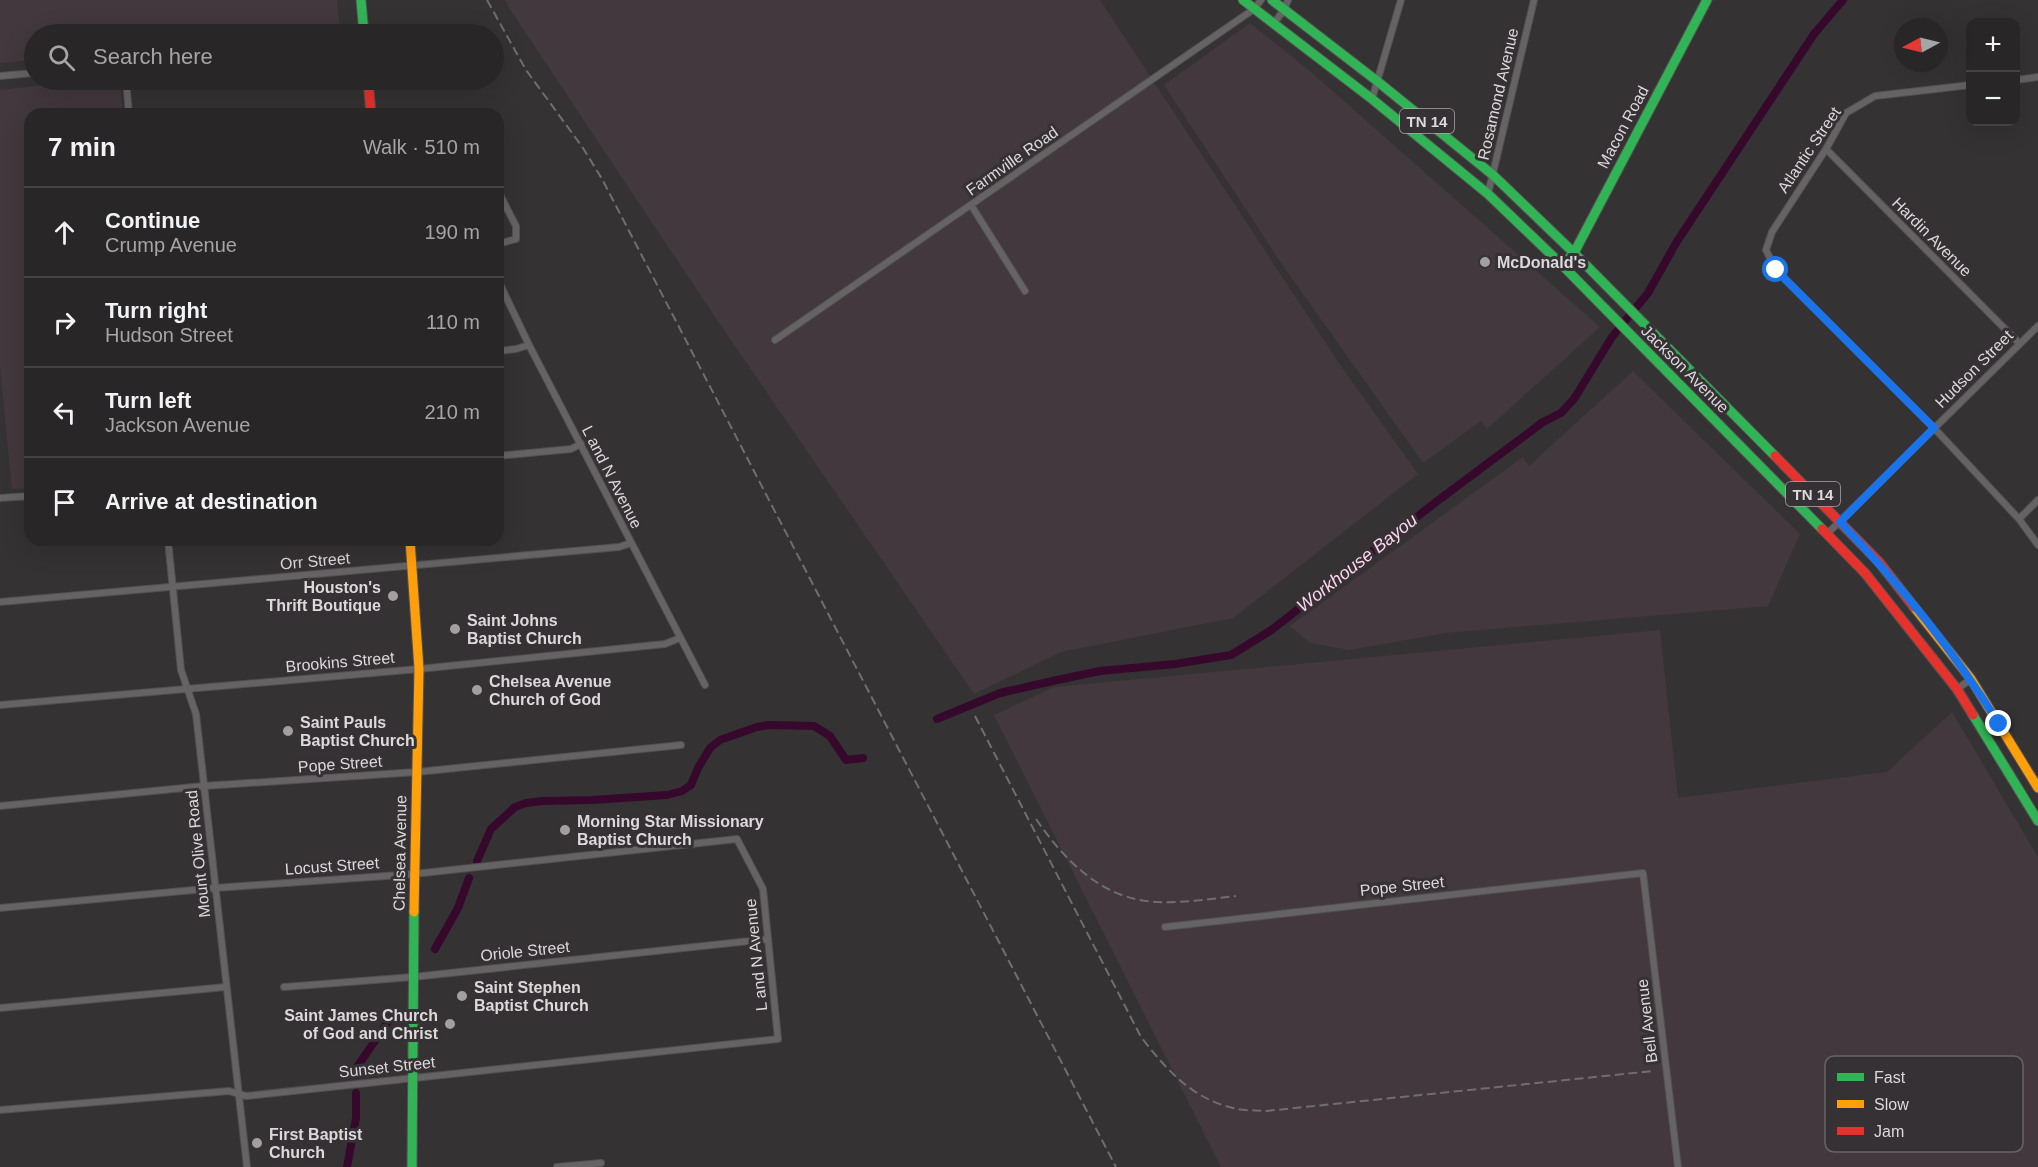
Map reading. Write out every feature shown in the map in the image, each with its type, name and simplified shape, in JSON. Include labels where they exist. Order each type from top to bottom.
[{"type":"main road","points":[[361,0],[363,24]]},
{"type":"main road","name":"Jackson Avenue","points":[[1243,0],[1372,99],[1488,194],[1562,265],[1865,573],[1957,689],[2038,820]]},
{"type":"main road","name":"Jackson Avenue","points":[[1272,0],[1286,5],[1493,175],[1574,253],[1840,522],[1878,562],[1971,679],[2038,788]]},
{"type":"main road","name":"Macon Road","points":[[1562,265],[1574,253],[1707,0]]},
{"type":"main road","points":[[369,90],[370,108]]},
{"type":"main road","name":"Chelsea Avenue","points":[[411,546],[419,669],[412,977],[412,1167]]},
{"type":"street","name":"Farmville Road","points":[[775,340],[1254,9],[1261,0]]},
{"type":"street","points":[[1372,99],[1401,0]]},
{"type":"street","name":"Rosamond Avenue","points":[[1488,194],[1534,0]]},
{"type":"street","points":[[1274,23],[1286,5]]},
{"type":"street","points":[[0,76],[24,74]]},
{"type":"street","points":[[2020,79],[2038,77]]},
{"type":"street","name":"Atlantic Street","points":[[1934,428],[1776,270],[1766,250],[1772,232],[1826,149],[1846,113],[1875,96],[1966,86]]},
{"type":"street","points":[[127,90],[128,108]]},
{"type":"street","name":"Hardin Avenue","points":[[1826,149],[2019,343]]},
{"type":"street","points":[[504,203],[516,226],[516,239],[504,242]]},
{"type":"street","points":[[971,205],[1025,291]]},
{"type":"street","name":"L and N Avenue","points":[[504,293],[705,685]]},
{"type":"street","name":"Hudson Street","points":[[1827,534],[2038,326]]},
{"type":"street","points":[[504,350],[529,345]]},
{"type":"street","points":[[1934,428],[2019,519],[2038,545]]},
{"type":"street","points":[[504,455],[571,449],[581,444]]},
{"type":"street","points":[[0,498],[24,496]]},
{"type":"street","points":[[2019,519],[2038,500]]},
{"type":"street","name":"Orr Street","points":[[0,602],[413,567],[619,547],[631,543]]},
{"type":"street","name":"Mount Olive Road","points":[[169,546],[181,670],[196,714],[247,1167]]},
{"type":"street","name":"Brookins Street","points":[[0,705],[419,669],[665,644],[680,638]]},
{"type":"street","points":[[1957,689],[1971,679]]},
{"type":"street","name":"Pope Street","points":[[0,806],[204,786],[417,772],[681,746]]},
{"type":"street","name":"L and N Avenue","points":[[737,839],[763,890],[778,1039]]},
{"type":"street","name":"Locust Street","points":[[0,908],[215,888],[414,874],[737,839]]},
{"type":"street","name":"Pope Street","points":[[1165,927],[1643,873]]},
{"type":"street","name":"Bell Avenue","points":[[1643,873],[1678,1167]]},
{"type":"street","name":"Oriole Street","points":[[284,987],[412,977],[768,939]]},
{"type":"street","points":[[0,1008],[226,987]]},
{"type":"street","name":"Sunset Street","points":[[0,1110],[229,1090],[246,1096],[778,1039]]},
{"type":"street","points":[[557,1167],[601,1163]]},
{"type":"shaded area","points":[[0,0],[337,0],[339,24],[24,24],[24,61],[0,63]]},
{"type":"shaded area","points":[[505,0],[1100,0],[1341,366],[1418,474],[1233,618],[1061,652],[974,694],[715,317]]},
{"type":"shaded area","points":[[1250,23],[1311,72],[1600,327],[1487,429],[1481,421],[1423,463],[1281,263],[1164,85]]},
{"type":"shaded area","points":[[24,87],[24,90],[121,90],[122,108],[24,108],[24,488],[12,489],[0,367],[0,90]]},
{"type":"shaded area","points":[[1633,371],[1800,534],[1768,606],[1446,633],[1349,650],[1310,643],[1290,626],[1523,457],[1529,466]]},
{"type":"shaded area","points":[[1660,630],[1678,798],[1887,772],[1952,712],[2038,857],[2038,1167],[1221,1167],[994,715],[1054,687]]},
{"type":"waterway","name":"Workhouse Bayou","points":[[937,719],[1000,693],[1057,680],[1100,671],[1175,664],[1231,655],[1270,631],[1436,502],[1543,422],[1561,413],[1574,399],[1612,337],[1648,293],[1676,243],[1814,34],[1843,0]]},
{"type":"waterway","name":"Workhouse Bayou","points":[[477,861],[491,829],[515,807],[543,801],[667,795],[682,791],[691,785],[710,748],[720,740],[757,727],[814,726],[830,736],[846,760],[863,758]]},
{"type":"waterway","name":"Workhouse Bayou","points":[[435,949],[458,908],[469,878]]},
{"type":"waterway","name":"Workhouse Bayou","points":[[356,1075],[357,1067],[394,1013]]},
{"type":"waterway","name":"Workhouse Bayou","points":[[347,1167],[356,1118],[356,1093]]},
{"type":"railway","points":[[487,0],[500,24]]},
{"type":"railway","points":[[504,31],[526,70],[583,148],[602,179],[1116,1167]]},
{"type":"railway","points":[[975,716],[1141,1037],[1170,1071],[1204,1097],[1237,1109],[1266,1111],[1653,1071]]},
{"type":"railway","points":[[1036,819],[1047,835],[1087,876],[1119,894],[1137,900],[1157,902],[1236,896]]},
{"type":"traffic: fast","points":[[361,0],[363,24]]},
{"type":"traffic: fast","points":[[1243,0],[1372,99],[1488,194],[1562,265],[1822,529]]},
{"type":"traffic: fast","points":[[1272,0],[1493,175],[1574,253],[1775,456]]},
{"type":"traffic: fast","points":[[1562,265],[1574,253],[1707,0]]},
{"type":"traffic: fast","points":[[1973,715],[2038,821]]},
{"type":"traffic: fast","points":[[412,1167],[414,912]]},
{"type":"traffic: slow","points":[[410,546],[419,669],[414,912]]},
{"type":"traffic: slow","points":[[1914,607],[1971,679],[2038,788]]},
{"type":"traffic: jam","points":[[369,90],[370,108]]},
{"type":"traffic: jam","points":[[1775,456],[1879,562],[1914,607]]},
{"type":"traffic: jam","points":[[1822,529],[1865,573],[1957,689],[1973,715]]},
{"type":"place","name":"McDonald's","points":[[1485,262]]},
{"type":"place","name":"Houston's Thrift Boutique","points":[[393,596]]},
{"type":"place","name":"Saint Johns Baptist Church","points":[[455,629]]},
{"type":"place","name":"Chelsea Avenue Church of God","points":[[477,690]]},
{"type":"place","name":"Saint Pauls Baptist Church","points":[[288,731]]},
{"type":"place","name":"Morning Star Missionary Baptist Church","points":[[565,830]]},
{"type":"place","name":"Saint Stephen Baptist Church","points":[[462,996]]},
{"type":"place","name":"Saint James Church of God and Christ","points":[[450,1024]]},
{"type":"place","name":"First Baptist Church","points":[[257,1143]]},
{"type":"route","points":[[1776,270],[1934,428],[1840,522],[1878,562],[1971,679],[1999,724]]}]
